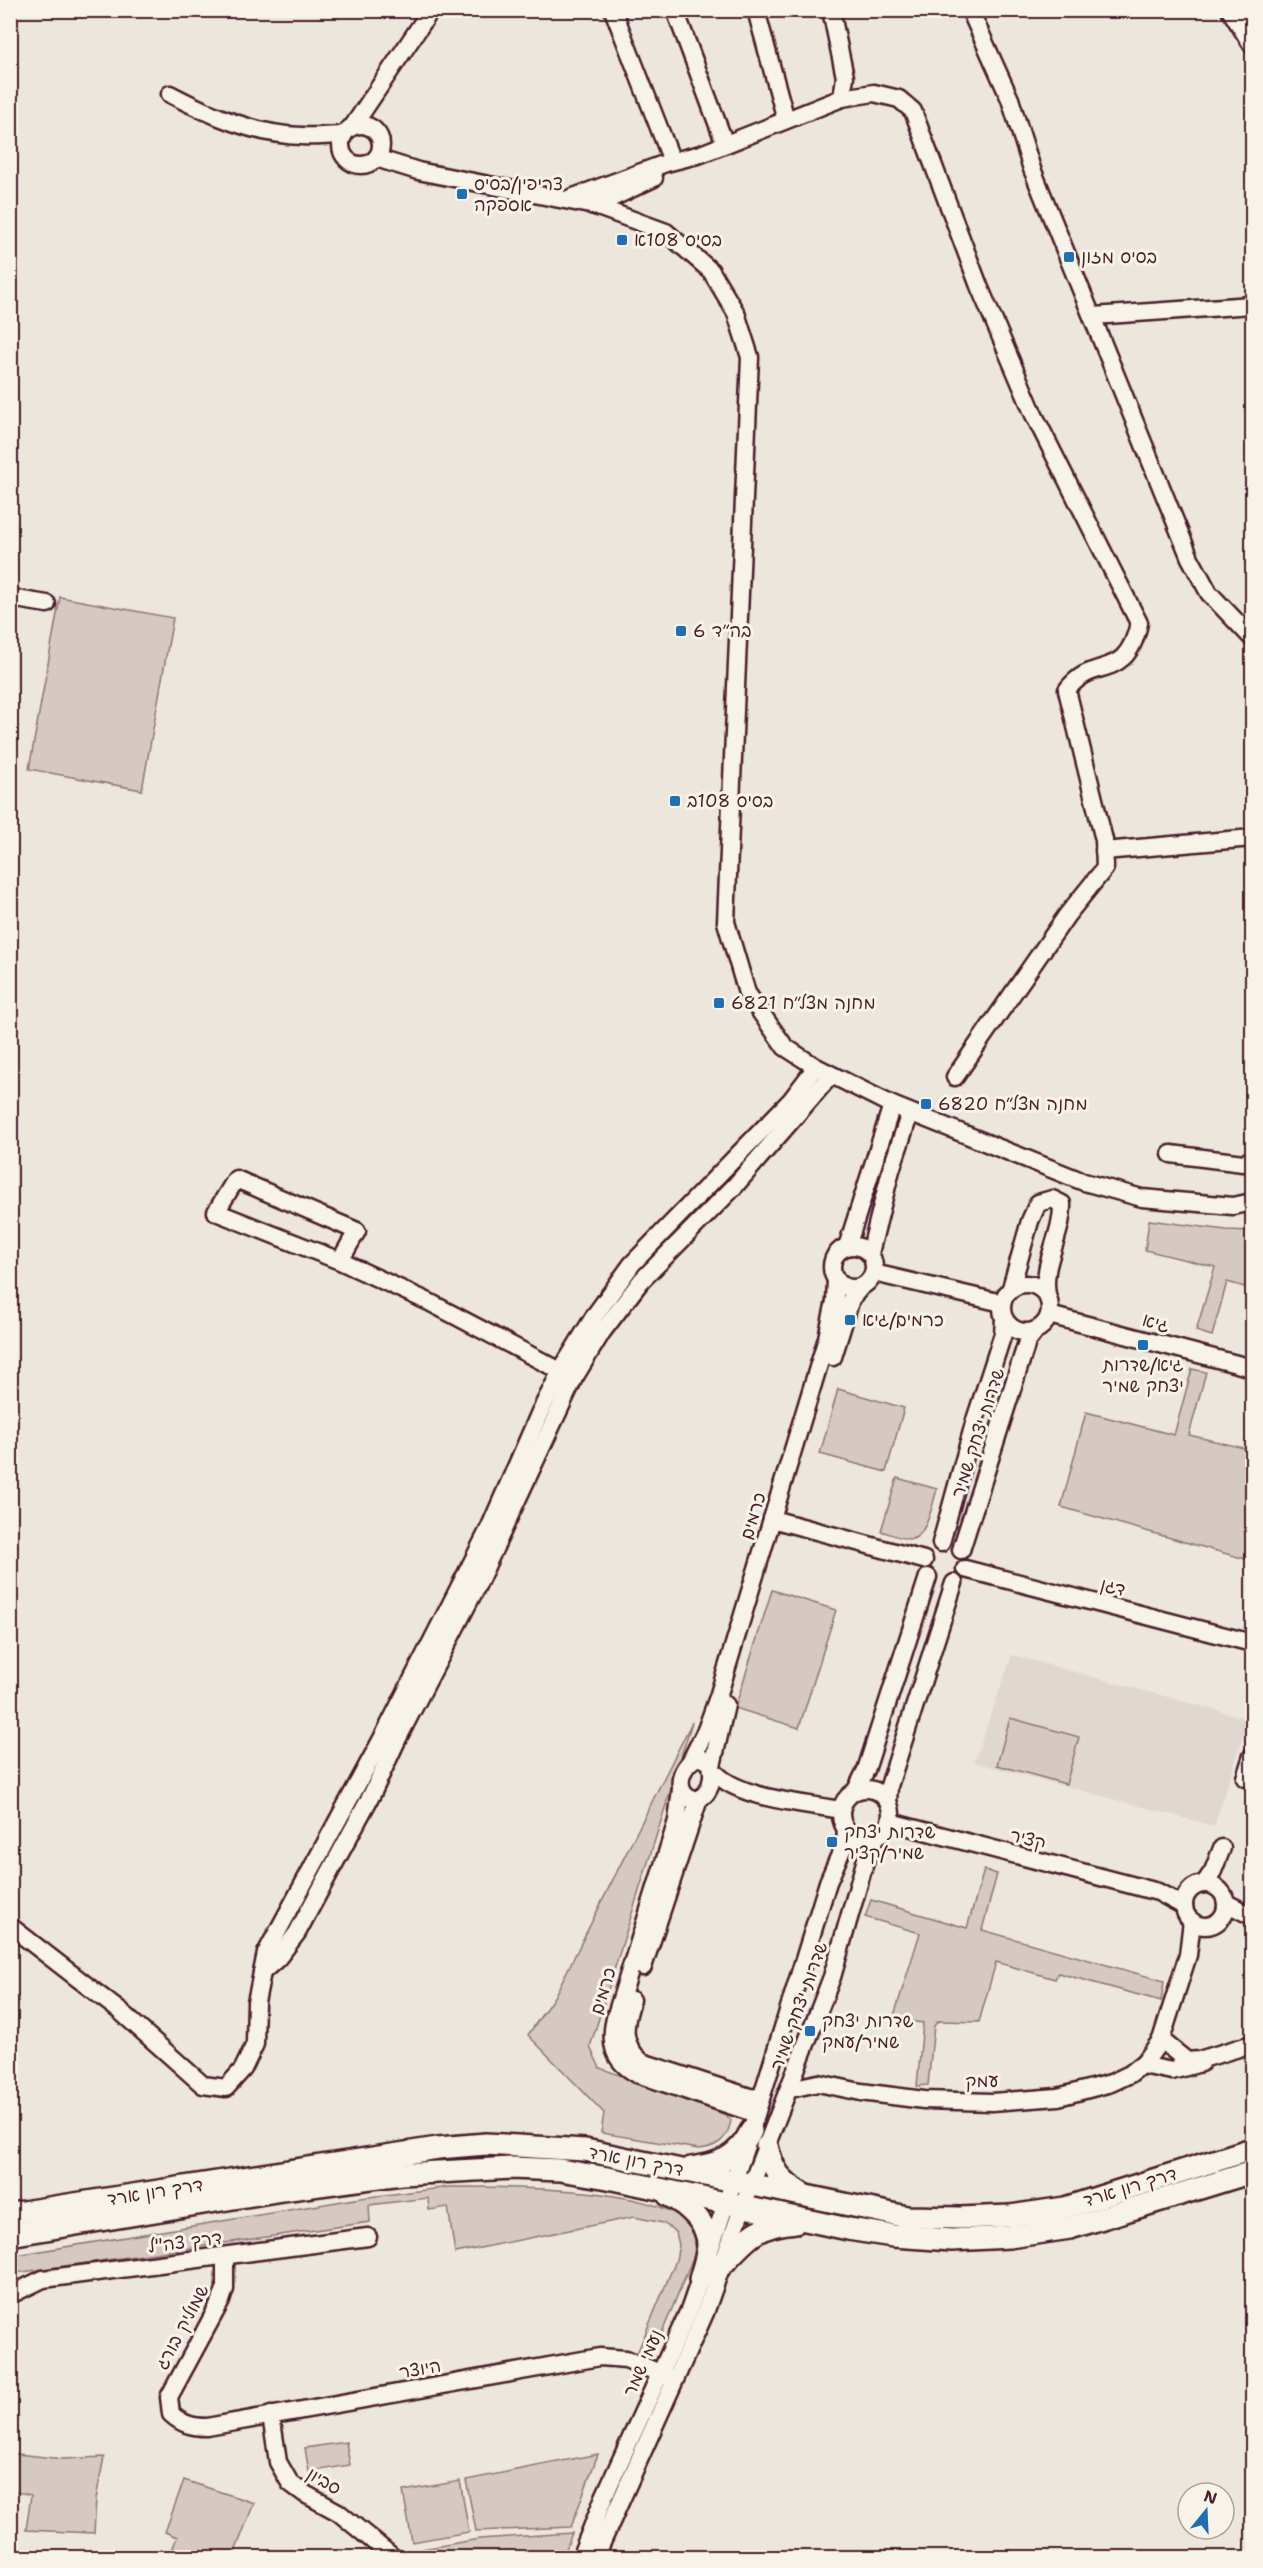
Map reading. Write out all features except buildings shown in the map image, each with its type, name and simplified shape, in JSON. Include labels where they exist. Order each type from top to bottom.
[{"type":"main road","points":[[682,2169],[714,2165],[728,2160],[746,2142],[756,2114]]},
{"type":"main road","name":"דרך רון ארד","points":[[10,2214],[438,2148],[486,2144],[537,2145],[585,2150],[907,2217],[1010,2216],[1065,2208],[1252,2149]]},
{"type":"main road","points":[[767,2146],[771,2165],[777,2174],[808,2197]]},
{"type":"main road","name":"דרך רון ארד","points":[[10,2235],[282,2190],[411,2173],[512,2168],[560,2170],[893,2236],[952,2240],[1009,2237],[1070,2228],[1252,2172]]},
{"type":"main road","points":[[657,2189],[682,2202],[703,2228],[708,2246],[700,2279]]},
{"type":"main road","points":[[722,2265],[744,2240],[762,2228],[774,2224],[810,2221]]},
{"type":"street","points":[[343,154],[341,141],[382,86],[431,10]]},
{"type":"street","points":[[613,10],[672,161]]},
{"type":"street","points":[[675,10],[725,144]]},
{"type":"street","points":[[756,10],[786,120]]},
{"type":"street","points":[[831,10],[845,76],[842,98]]},
{"type":"street","points":[[970,10],[1010,99],[1032,169],[1190,558],[1209,593],[1252,638]]},
{"type":"street","points":[[1230,10],[1252,45]]},
{"type":"street","points":[[373,128],[382,86]]},
{"type":"street","points":[[595,206],[701,154],[842,98],[874,93],[898,99],[913,111],[979,286],[1034,415],[1139,623],[1134,644],[1118,663],[1077,676],[1067,690],[1104,840],[1105,868],[1066,915],[955,1077]]},
{"type":"street","points":[[170,94],[200,110],[259,130],[300,136],[343,154],[358,165],[365,165],[379,152]]},
{"type":"street","points":[[300,136],[348,130],[359,124],[373,128],[378,133],[379,152]]},
{"type":"street","points":[[379,152],[451,177],[595,206],[666,232],[711,271],[736,313],[750,357],[726,922],[747,993],[785,1047],[816,1067],[892,1106],[1084,1182],[1142,1198],[1233,1206],[1252,1202]]},
{"type":"street","points":[[564,200],[672,161],[701,154]]},
{"type":"street","points":[[1093,316],[1252,305]]},
{"type":"street","points":[[10,598],[47,604]]},
{"type":"street","points":[[1104,851],[1252,838]]},
{"type":"street","points":[[567,1375],[595,1315],[632,1264],[791,1100],[816,1067]]},
{"type":"street","points":[[10,1926],[121,2012],[203,2085],[226,2088],[243,2069],[255,2044],[256,2002],[266,1953],[385,1733],[489,1529],[540,1412],[641,1281],[733,1188],[831,1075]]},
{"type":"street","points":[[892,1106],[847,1247],[834,1258],[832,1270],[836,1279],[848,1288],[867,1284],[874,1274],[875,1266],[870,1253],[891,1170],[910,1113]]},
{"type":"street","points":[[1171,1154],[1243,1163],[1252,1160]]},
{"type":"street","points":[[340,1261],[357,1231],[236,1179],[216,1212],[340,1261],[429,1302],[567,1375]]},
{"type":"street","name":"שדרות יצחק שמיר","points":[[941,1543],[975,1420],[1003,1334],[1006,1303],[1030,1221],[1038,1203],[1052,1199],[1062,1204],[1062,1216],[1047,1271],[1047,1294]]},
{"type":"street","points":[[847,1247],[860,1247],[870,1253]]},
{"type":"street","points":[[874,1274],[1006,1303]]},
{"type":"street","name":"כרמים","points":[[712,1767],[723,1713],[827,1338],[835,1302],[836,1279]]},
{"type":"street","points":[[1030,1284],[1047,1294],[1050,1316],[1042,1327],[1029,1332],[1014,1329],[1006,1303],[1017,1285],[1030,1284]]},
{"type":"street","name":"כרמים","points":[[691,1760],[706,1730],[718,1697],[849,1306],[861,1287]]},
{"type":"street","name":"גיא","points":[[1050,1316],[1252,1368]]},
{"type":"street","name":"שדרות יצחק שמיר","points":[[961,1550],[1027,1341],[1036,1330]]},
{"type":"street","points":[[777,1520],[924,1560]]},
{"type":"street","points":[[888,1801],[883,1795],[870,1789],[856,1790],[848,1795],[840,1810],[842,1824],[856,1838],[876,1837],[890,1822],[889,1786],[954,1582],[965,1569],[966,1563],[961,1550],[952,1544],[941,1543],[930,1549],[924,1560],[924,1568],[928,1577],[937,1583],[954,1582]]},
{"type":"street","name":"דגן","points":[[965,1569],[1252,1643]]},
{"type":"street","points":[[856,1790],[866,1770],[928,1577]]},
{"type":"street","points":[[1245,1778],[1252,1756]]},
{"type":"street","points":[[749,1792],[721,1792],[701,1798],[688,1798],[681,1789],[682,1773],[691,1760],[703,1758],[728,1784],[749,1792],[840,1810]]},
{"type":"street","points":[[701,1798],[710,1785],[712,1767]]},
{"type":"street","name":"כרמים","points":[[681,1789],[676,1821],[615,2018],[612,2046],[622,2064],[637,2074],[756,2114]]},
{"type":"street","name":"כרמים","points":[[701,1798],[624,2030],[626,2040],[635,2057],[652,2067],[750,2097],[756,2114]]},
{"type":"street","name":"קציר","points":[[890,1822],[1251,1916]]},
{"type":"street","name":"שדרות יצחק שמיר","points":[[743,2184],[756,2114],[828,1882],[845,1842],[846,1829]]},
{"type":"street","name":"שדרות יצחק שמיר","points":[[743,2184],[767,2146],[802,2058],[832,1977],[868,1852],[876,1837]]},
{"type":"street","name":"עמק","points":[[790,2089],[818,2083],[861,2092],[924,2100],[992,2102],[1058,2097],[1087,2091],[1131,2074],[1142,2065],[1161,2040],[1220,1855]]},
{"type":"street","points":[[1161,2040],[1187,2061],[1252,2044]]},
{"type":"street","points":[[1142,2065],[1172,2071],[1195,2066],[1212,2056]]},
{"type":"street","points":[[802,2058],[818,2083]]},
{"type":"street","name":"נעמי שמר","points":[[595,2558],[668,2376],[700,2279],[743,2184]]},
{"type":"street","name":"נעמי שמר","points":[[580,2558],[604,2497],[668,2376],[690,2349],[722,2265],[735,2204]]},
{"type":"street","name":"דרך צה\"ל","points":[[10,2295],[43,2279],[368,2237]]},
{"type":"street","name":"שמוליק בורג","points":[[171,2414],[169,2397],[172,2388],[221,2301],[225,2289],[225,2257]]},
{"type":"street","name":"היוצר","points":[[171,2414],[185,2424],[207,2427],[582,2359],[613,2357],[626,2359],[668,2376]]},
{"type":"street","name":"סביון","points":[[271,2415],[278,2462],[290,2483],[338,2512],[394,2558]]},
{"type":"shaded area","points":[[60,597],[173,618],[142,790],[29,769]]},
{"type":"shaded area","points":[[1149,1220],[1252,1231],[1252,1289],[1227,1282],[1212,1336],[1196,1331],[1215,1267],[1145,1250]]},
{"type":"shaded area","points":[[1192,1369],[1206,1372],[1189,1435],[1252,1450],[1252,1561],[1061,1507],[1086,1412],[1174,1435]]},
{"type":"shaded area","points":[[838,1389],[904,1408],[886,1472],[820,1454]]},
{"type":"shaded area","points":[[897,1478],[937,1489],[928,1520],[915,1538],[909,1539],[881,1531]]},
{"type":"shaded area","points":[[772,1590],[836,1610],[799,1728],[735,1708]]},
{"type":"shaded area","points":[[1012,1655],[1249,1719],[1214,1826],[974,1762]]},
{"type":"shaded area","points":[[1010,1718],[1079,1737],[1066,1784],[997,1765]]},
{"type":"shaded area","points":[[692,1722],[590,2047],[600,2068],[726,2115],[731,2120],[725,2137],[717,2144],[699,2149],[601,2133],[604,2113],[528,2035],[554,1997]]},
{"type":"shaded area","points":[[984,1870],[997,1874],[982,1930],[1164,1981],[1161,2001],[1058,1973],[1055,1979],[996,1962],[979,2022],[938,2021],[934,2026],[928,2085],[917,2086],[923,2023],[893,2019],[920,1933],[865,1917],[871,1900],[967,1928]]},
{"type":"shaded area","points":[[450,2187],[505,2187],[576,2191],[612,2196],[644,2202],[671,2212],[689,2224],[694,2234],[694,2255],[657,2345],[638,2351],[676,2260],[679,2245],[676,2232],[663,2223],[634,2217],[455,2253],[448,2207],[429,2210],[428,2198],[369,2205],[370,2222],[16,2273],[11,2270],[11,2256],[361,2198]]},
{"type":"shaded area","points":[[346,2442],[350,2465],[309,2472],[305,2448]]},
{"type":"shaded area","points":[[10,2451],[17,2454],[63,2459],[104,2457],[96,2499],[94,2533],[26,2530],[31,2495],[11,2491]]},
{"type":"shaded area","points":[[598,2454],[571,2527],[476,2531],[466,2480]]},
{"type":"shaded area","points":[[184,2480],[254,2503],[233,2557],[219,2554],[218,2558],[170,2555],[177,2537],[165,2532]]},
{"type":"shaded area","points":[[460,2481],[469,2532],[412,2542],[403,2491]]},
{"type":"shaded area","points":[[572,2533],[563,2557],[426,2557],[422,2549],[479,2539]]},
{"type":"place","name":"צריפין/בסיס אספקה","points":[[462,194]]},
{"type":"place","name":"בסיס 108א","points":[[622,240]]},
{"type":"place","name":"בסיס מזון","points":[[1069,257]]},
{"type":"place","name":"בה״ד 6","points":[[681,631]]},
{"type":"place","name":"בסיס 108ב","points":[[675,801]]},
{"type":"place","name":"מחנה מצל״ח 6821","points":[[719,1003]]},
{"type":"place","name":"מחנה מצל״ח 6820","points":[[926,1104]]},
{"type":"place","name":"כרמים/גיא","points":[[850,1320]]},
{"type":"place","name":"גיא/שדרות יצחק שמיר","points":[[1143,1345]]},
{"type":"place","name":"שדרות יצחק שמיר/קציר","points":[[832,1842]]},
{"type":"place","name":"שדרות יצחק שמיר/עמק","points":[[810,2031]]}]
